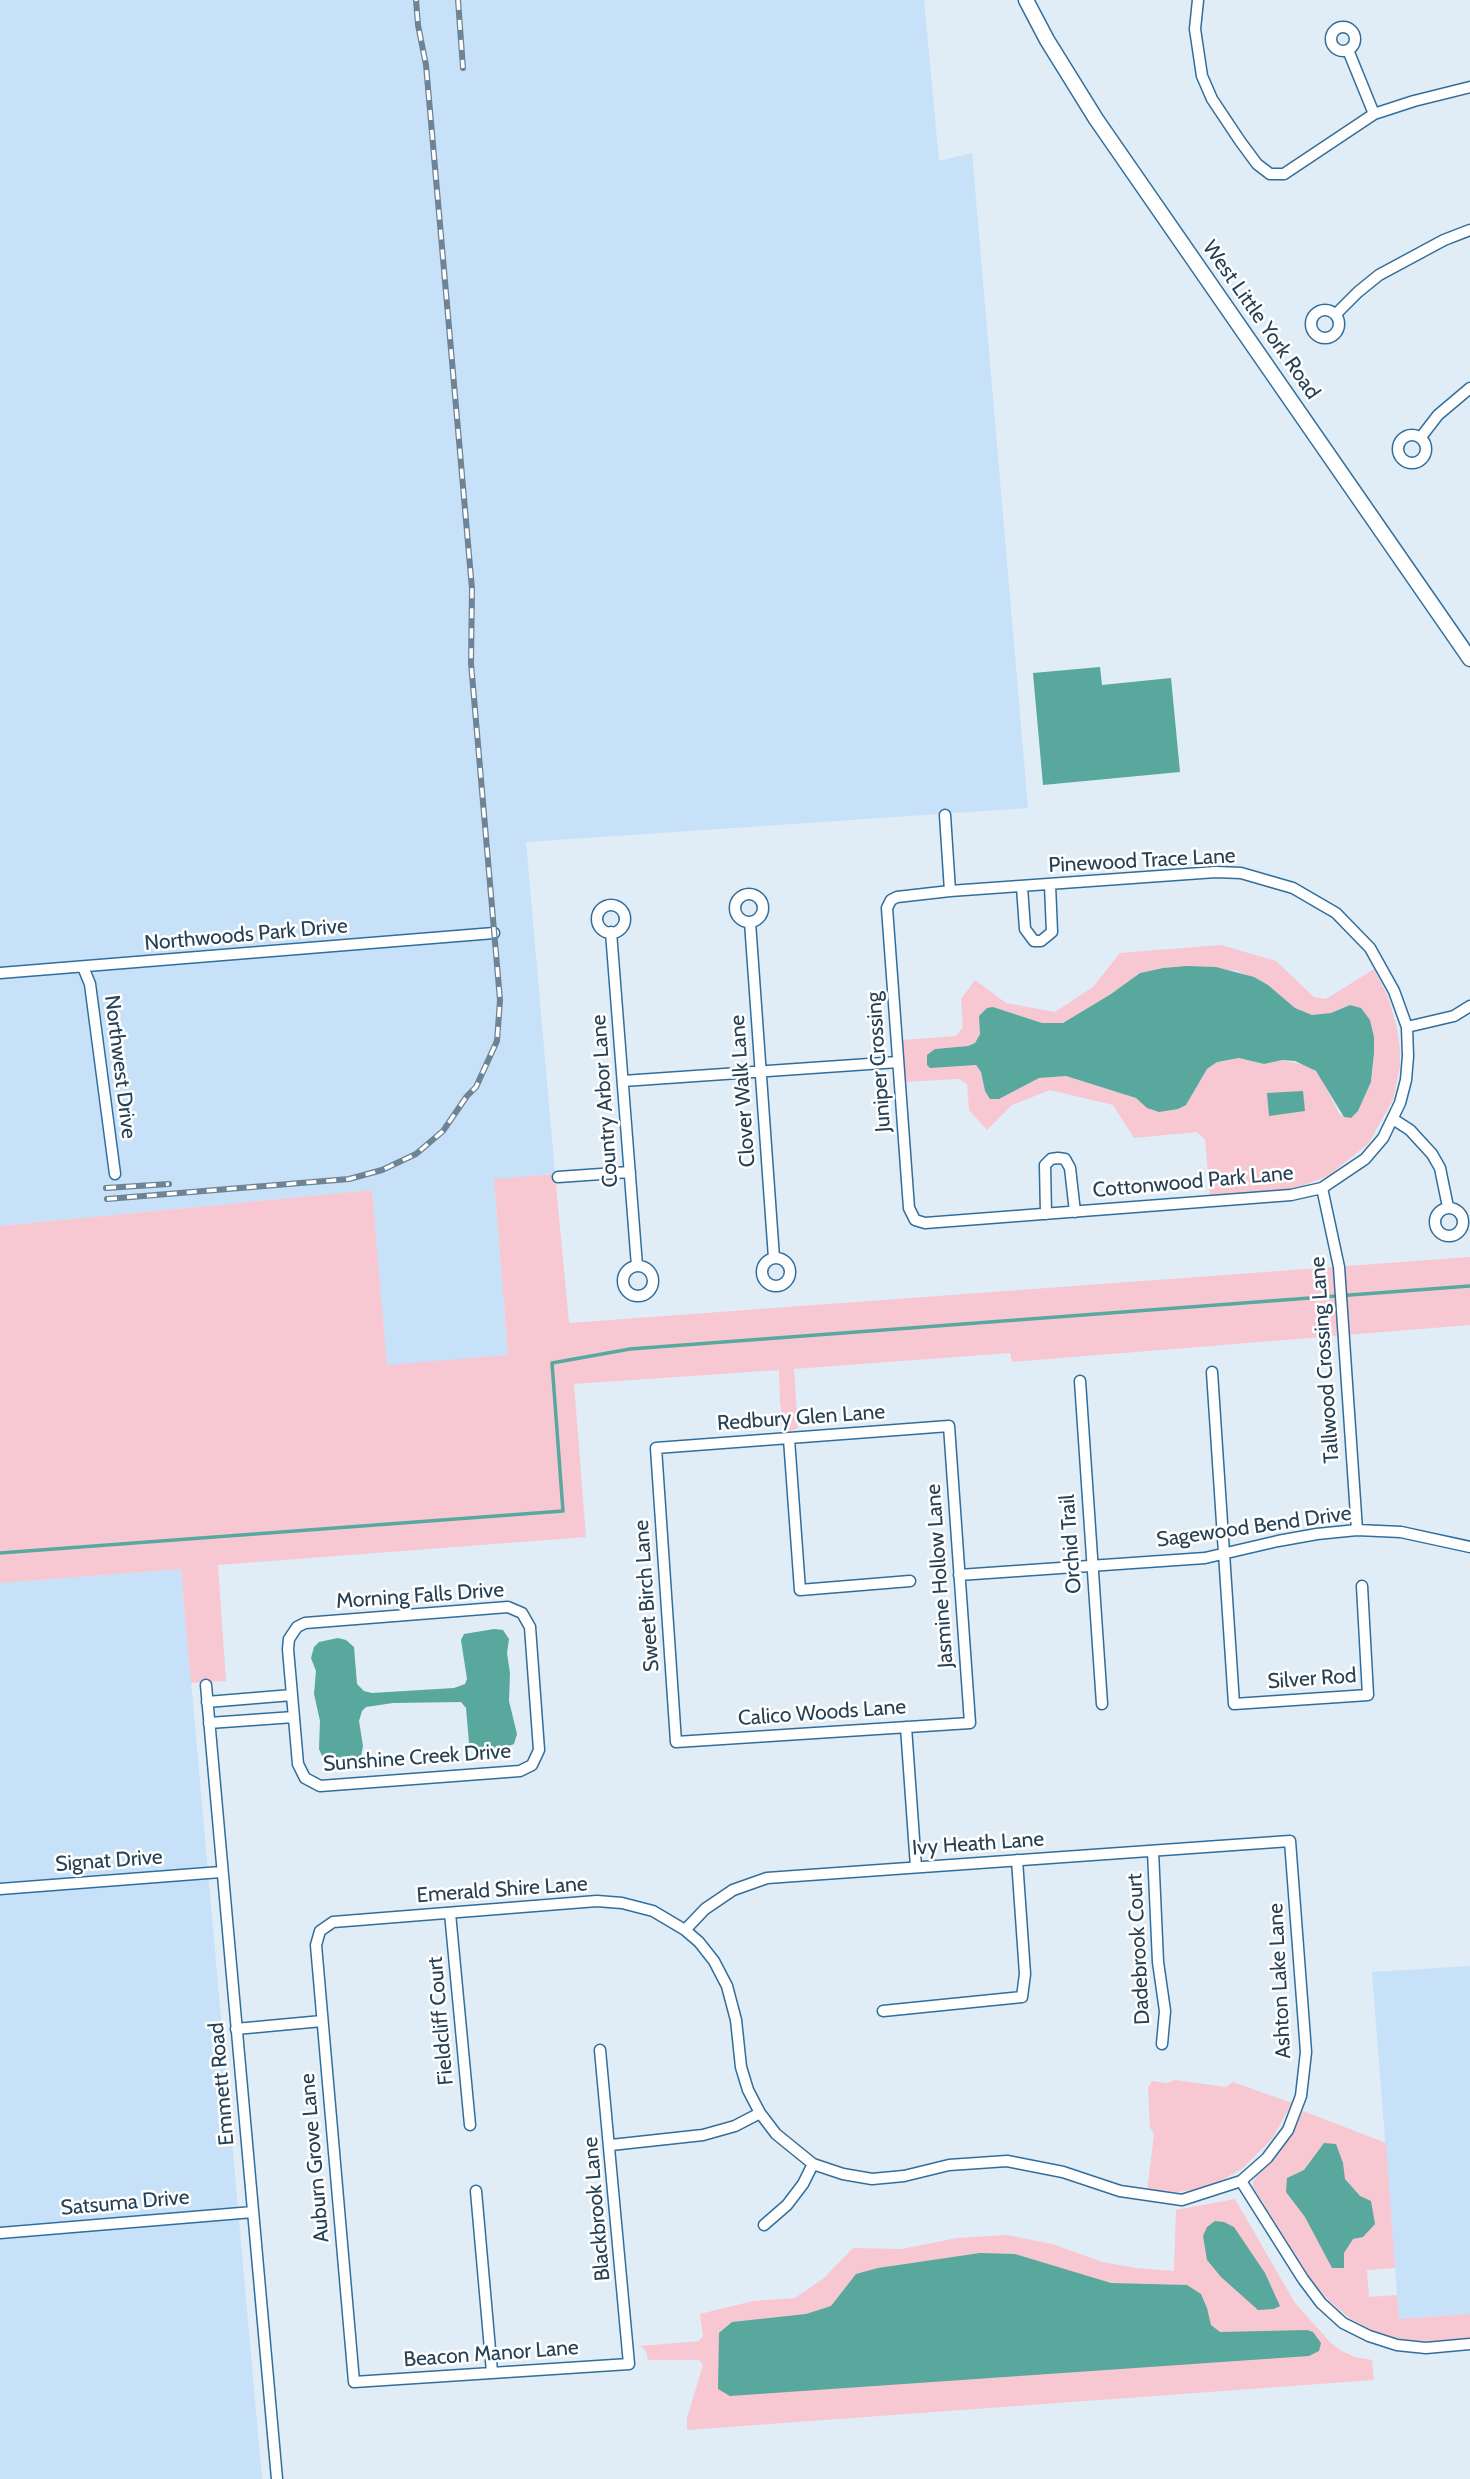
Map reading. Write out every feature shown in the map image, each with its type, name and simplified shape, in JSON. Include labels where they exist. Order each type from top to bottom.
[{"type":"main road","name":"West Little York Road","points":[[1026,0],[1047,40],[1096,119],[1470,659]]},
{"type":"street","points":[[1198,0],[1195,29],[1202,76],[1212,99],[1240,141],[1257,164],[1270,174],[1284,174],[1374,114],[1470,87]]},
{"type":"street","points":[[1348,50],[1374,114]]},
{"type":"street","points":[[1336,314],[1357,292],[1379,275],[1444,240],[1470,230]]},
{"type":"street","points":[[1421,437],[1438,415],[1470,388]]},
{"type":"street","points":[[945,815],[950,891]]},
{"type":"street","name":"Pinewood Trace Lane","points":[[891,900],[950,891],[1216,872],[1241,873],[1293,888],[1336,914],[1370,948],[1389,980],[1407,1027]]},
{"type":"street","points":[[1022,887],[1025,929],[1034,941],[1041,941],[1052,932],[1050,885]]},
{"type":"street","name":"Juniper Crossing","points":[[891,900],[887,908],[898,1062],[909,1208],[915,1220]]},
{"type":"street","name":"Clover Walk Lane","points":[[750,922],[774,1258]]},
{"type":"street","name":"Country Arbor Lane","points":[[611,932],[637,1266]]},
{"type":"street","name":"Northwoods Park Drive","points":[[0,973],[494,933]]},
{"type":"street","name":"Northwest Drive","points":[[83,967],[90,984],[114,1174]]},
{"type":"street","points":[[1454,1016],[1470,1006]]},
{"type":"street","points":[[1407,1027],[1454,1016],[1470,1017]]},
{"type":"street","name":"Cottonwood Park Lane","points":[[915,1220],[925,1223],[1075,1212],[1291,1195],[1322,1188],[1365,1159],[1383,1138],[1393,1119],[1406,1080],[1407,1027]]},
{"type":"street","points":[[623,1081],[898,1062]]},
{"type":"street","points":[[1393,1119],[1416,1135],[1432,1154],[1440,1168],[1448,1207]]},
{"type":"street","points":[[1046,1214],[1045,1165],[1051,1159],[1058,1158],[1065,1159],[1070,1168],[1075,1212]]},
{"type":"street","points":[[558,1177],[630,1172]]},
{"type":"street","name":"Tallwood Crossing Lane","points":[[1322,1188],[1339,1267],[1357,1530]]},
{"type":"street","points":[[1212,1372],[1224,1554]]},
{"type":"street","name":"Orchid Trail","points":[[1080,1381],[1101,1704]]},
{"type":"street","name":"Redbury Glen Lane","points":[[656,1448],[949,1426]]},
{"type":"street","name":"Jasmine Hollow Lane","points":[[949,1426],[970,1723]]},
{"type":"street","points":[[789,1439],[800,1590],[910,1581]]},
{"type":"street","name":"Sweet Birch Lane","points":[[656,1448],[676,1742]]},
{"type":"street","name":"Sagewood Bend Drive","points":[[959,1575],[1205,1558],[1278,1541],[1357,1530],[1401,1532],[1470,1547]]},
{"type":"street","name":"Silver Rod","points":[[1224,1554],[1234,1704],[1368,1695],[1362,1586]]},
{"type":"street","name":"Morning Falls Drive","points":[[292,1695],[288,1649],[292,1633],[305,1623],[508,1607],[522,1612],[530,1627],[539,1750],[532,1765]]},
{"type":"street","name":"Emmett Road","points":[[206,1685],[277,2479]]},
{"type":"street","points":[[207,1702],[292,1695],[294,1717],[209,1723]]},
{"type":"street","points":[[252,1698],[254,1720]]},
{"type":"street","name":"Sunshine Creek Drive","points":[[294,1717],[298,1764],[305,1778],[320,1786],[520,1771],[532,1765]]},
{"type":"street","name":"Calico Woods Lane","points":[[676,1742],[970,1723]]},
{"type":"street","points":[[906,1727],[916,1867]]},
{"type":"street","name":"Ivy Heath Lane","points":[[685,1930],[705,1909],[733,1890],[766,1878],[1290,1841]]},
{"type":"street","name":"Ashton Lake Lane","points":[[1241,2181],[1267,2158],[1288,2130],[1301,2096],[1306,2052],[1290,1841]]},
{"type":"street","name":"Dadebrook Court","points":[[1153,1851],[1158,1962],[1166,2011],[1161,2045]]},
{"type":"street","points":[[883,2011],[1022,1997],[1025,1974],[1017,1860]]},
{"type":"street","name":"Signat Drive","points":[[0,1889],[221,1872]]},
{"type":"street","name":"Emerald Shire Lane","points":[[320,1931],[332,1922],[597,1901],[622,1903],[653,1911],[685,1930],[714,1961],[727,1986],[736,2020],[741,2067],[748,2090],[760,2113],[776,2134],[813,2164]]},
{"type":"street","name":"Fieldcliff Court","points":[[450,1913],[470,2125]]},
{"type":"street","name":"Auburn Grove Lane","points":[[320,1931],[316,1945],[354,2382]]},
{"type":"street","points":[[236,2029],[322,2021]]},
{"type":"street","name":"Blackbrook Lane","points":[[600,2050],[611,2145],[629,2364]]},
{"type":"street","points":[[611,2145],[703,2135],[736,2126],[760,2113]]},
{"type":"street","points":[[764,2225],[787,2205],[803,2184],[813,2164],[843,2174],[872,2179],[904,2176],[948,2165],[1007,2161],[1063,2172],[1120,2191],[1182,2200],[1241,2181],[1303,2279],[1321,2303],[1343,2323],[1396,2345],[1426,2348],[1470,2344]]},
{"type":"street","points":[[476,2191],[492,2372]]},
{"type":"street","name":"Satsuma Drive","points":[[0,2233],[253,2211]]},
{"type":"street","name":"Beacon Manor Lane","points":[[354,2382],[629,2364]]},
{"type":"shaded area","points":[[0,0],[924,0],[939,161],[972,153],[1028,808],[526,842],[555,1174],[494,1180],[508,1355],[387,1366],[372,1190],[0,1226]]},
{"type":"shaded area","points":[[1100,667],[1102,685],[1171,678],[1180,772],[1043,785],[1033,673]]},
{"type":"shaded area","points":[[1221,945],[1276,961],[1314,997],[1326,999],[1374,969],[1388,997],[1397,1028],[1400,1066],[1393,1100],[1368,1144],[1328,1176],[1301,1186],[1278,1191],[1210,1195],[1205,1140],[1197,1132],[1134,1138],[1113,1105],[1050,1090],[1012,1105],[987,1130],[969,1110],[967,1084],[959,1079],[904,1082],[902,1040],[956,1036],[963,1027],[961,999],[975,980],[1006,1003],[1055,1012],[1093,987],[1120,953]],"holes":[[[1186,966],[1237,971],[1268,985],[1295,1008],[1312,1016],[1331,1013],[1350,1005],[1370,1020],[1374,1037],[1371,1082],[1358,1111],[1351,1118],[1339,1113],[1320,1076],[1309,1066],[1282,1060],[1264,1064],[1239,1058],[1217,1062],[1207,1069],[1186,1105],[1147,1108],[1136,1098],[1066,1076],[1039,1078],[999,1099],[985,1091],[981,1072],[976,1065],[935,1049],[975,1043],[993,1007],[1042,1023],[1063,1023],[1140,973]]]},
{"type":"shaded area","points":[[1186,966],[1216,967],[1254,977],[1295,1008],[1312,1015],[1331,1013],[1350,1005],[1361,1008],[1370,1020],[1374,1053],[1371,1082],[1358,1111],[1351,1118],[1344,1117],[1316,1071],[1295,1061],[1282,1060],[1264,1064],[1239,1058],[1217,1062],[1207,1069],[1186,1105],[1159,1112],[1147,1108],[1136,1098],[1066,1076],[1039,1078],[999,1099],[990,1099],[976,1065],[930,1068],[927,1065],[927,1055],[935,1049],[975,1043],[980,1034],[979,1016],[987,1008],[993,1007],[1042,1023],[1063,1023],[1140,973]]},
{"type":"shaded area","points":[[1303,1091],[1305,1111],[1269,1116],[1267,1093]]},
{"type":"shaded area","points":[[555,1174],[569,1323],[1470,1257],[1470,1325],[1012,1362],[1010,1353],[794,1369],[798,1428],[785,1433],[780,1403],[779,1370],[574,1384],[586,1537],[218,1565],[226,1681],[191,1683],[181,1569],[0,1583],[0,1226],[372,1190],[387,1365],[508,1355],[494,1179]]},
{"type":"shaded area","points":[[181,1569],[262,2479],[0,2479],[0,1583]]},
{"type":"shaded area","points":[[503,1630],[509,1639],[509,1701],[517,1734],[514,1744],[498,1750],[479,1751],[474,1748],[469,1743],[466,1708],[461,1702],[393,1703],[366,1707],[362,1711],[359,1721],[363,1746],[361,1756],[356,1761],[333,1764],[323,1758],[319,1749],[320,1721],[314,1694],[316,1671],[311,1658],[314,1647],[319,1642],[338,1638],[346,1640],[354,1647],[357,1684],[364,1691],[372,1693],[454,1688],[465,1684],[467,1679],[461,1640],[464,1634]]},
{"type":"shaded area","points":[[1470,1966],[1470,2314],[1399,2319],[1372,1972]]},
{"type":"shaded area","points":[[1175,2080],[1226,2087],[1233,2082],[1292,2103],[1272,2139],[1243,2168],[1199,2189],[1171,2193],[1147,2192],[1154,2134],[1150,2127],[1148,2088],[1152,2081],[1167,2083]]},
{"type":"shaded area","points":[[1303,2111],[1386,2143],[1395,2268],[1367,2270],[1369,2297],[1397,2295],[1399,2319],[1470,2314],[1470,2338],[1433,2342],[1377,2333],[1351,2319],[1330,2302],[1313,2283],[1253,2187],[1253,2181],[1291,2136]]},
{"type":"shaded area","points":[[1324,2143],[1336,2144],[1345,2179],[1360,2196],[1371,2201],[1375,2224],[1363,2237],[1353,2239],[1344,2253],[1344,2268],[1332,2268],[1305,2217],[1286,2192],[1287,2178],[1304,2170]]},
{"type":"shaded area","points":[[1235,2199],[1295,2303],[1340,2350],[1355,2357],[1372,2360],[1374,2380],[687,2430],[687,2418],[703,2365],[699,2360],[648,2360],[646,2351],[640,2346],[699,2341],[703,2336],[700,2314],[753,2301],[795,2298],[824,2278],[853,2248],[902,2249],[957,2238],[1007,2235],[1052,2244],[1103,2262],[1174,2271],[1176,2210]]},
{"type":"shaded area","points":[[1215,2221],[1234,2227],[1265,2273],[1280,2306],[1258,2310],[1221,2277],[1207,2260],[1203,2236],[1207,2227]]},
{"type":"shaded area","points":[[980,2253],[1015,2254],[1111,2283],[1187,2285],[1201,2294],[1211,2325],[1220,2332],[1307,2330],[1313,2332],[1321,2343],[1319,2351],[1309,2356],[730,2396],[718,2389],[719,2333],[732,2322],[806,2314],[831,2306],[856,2274],[878,2268]]},
{"type":"waterway","points":[[0,1553],[563,1511],[552,1363],[630,1349],[1470,1286]]},
{"type":"railway","points":[[107,1199],[349,1179],[382,1170],[416,1154],[443,1131],[476,1087],[497,1041],[500,1000],[471,663],[472,589],[426,65],[416,0]]},
{"type":"railway","points":[[458,0],[463,68]]},
{"type":"railway","points":[[106,1188],[169,1184]]}]
